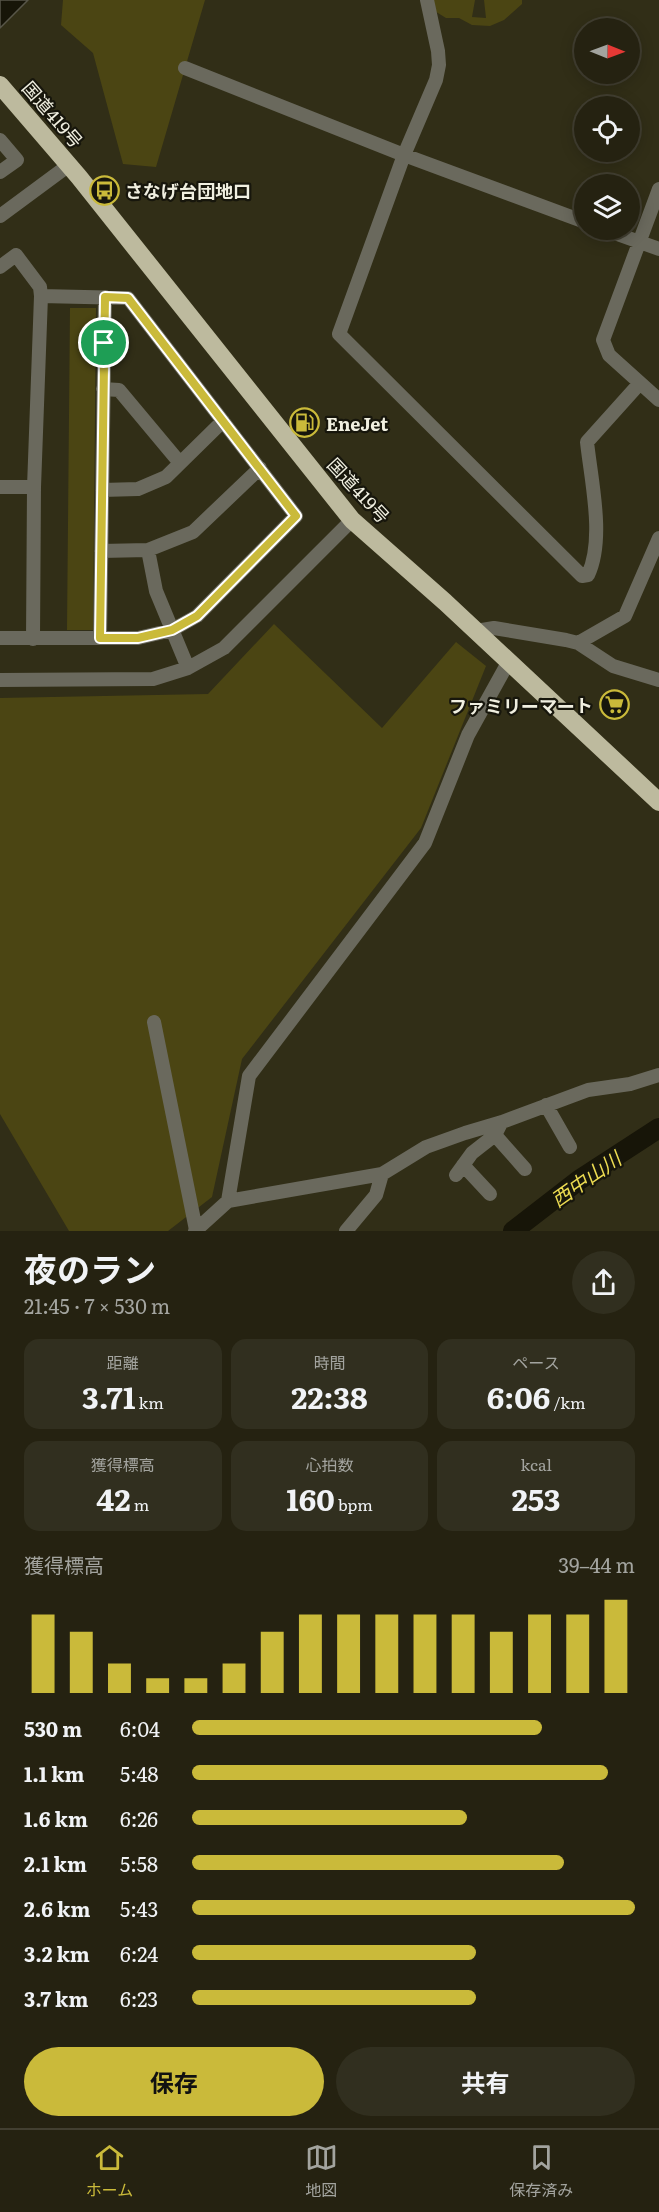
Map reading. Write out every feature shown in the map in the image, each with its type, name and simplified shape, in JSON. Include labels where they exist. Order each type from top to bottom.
[{"type":"highway","name":"国道419号","points":[[0,86],[69,165],[352,520],[509,661],[659,802]]},
{"type":"street","points":[[428,0],[438,51],[439,65],[436,80],[404,155],[339,334],[582,576],[588,575],[591,569],[596,544],[587,442],[640,383]]},
{"type":"street","points":[[184,68],[404,155],[574,218]]},
{"type":"street","points":[[0,140],[17,160],[0,172]]},
{"type":"street","points":[[0,216],[69,165]]},
{"type":"street","points":[[659,189],[603,340],[609,355],[659,400]]},
{"type":"street","points":[[635,240],[659,249]]},
{"type":"street","points":[[0,267],[16,255],[40,287],[34,487],[33,639]]},
{"type":"street","points":[[0,638],[138,638],[172,630],[197,616],[296,516],[128,298],[40,296]]},
{"type":"street","points":[[100,638],[105,297]]},
{"type":"street","points":[[103,389],[119,390],[180,464]]},
{"type":"street","points":[[102,490],[138,489],[166,477],[223,421]]},
{"type":"street","points":[[101,551],[148,550],[193,532],[260,468]]},
{"type":"street","points":[[0,488],[34,487]]},
{"type":"street","points":[[0,680],[153,680],[188,668],[224,648],[352,520]]},
{"type":"street","points":[[578,643],[625,616],[659,538]]},
{"type":"street","points":[[148,550],[156,591],[188,668]]},
{"type":"street","points":[[476,631],[494,628],[578,643],[613,666],[659,680]]},
{"type":"street","points":[[228,1202],[249,1076],[425,843],[468,735],[509,661]]},
{"type":"street","points":[[154,1022],[195,1231]]},
{"type":"street","points":[[195,1231],[228,1202],[382,1174],[426,1147],[498,1129],[546,1106],[588,1090],[630,1083],[659,1075]]},
{"type":"street","points":[[546,1106],[570,1148]]},
{"type":"street","points":[[498,1129],[525,1169]]},
{"type":"street","points":[[490,1194],[460,1170],[472,1153],[498,1129]]},
{"type":"street","points":[[346,1231],[376,1195],[382,1174]]},
{"type":"shaded area","points":[[0,0],[28,0],[0,28]]},
{"type":"shaded area","points":[[63,0],[205,0],[156,167],[123,164],[93,53],[61,25]]},
{"type":"shaded area","points":[[431,0],[475,0],[472,17],[486,18],[484,0],[522,0],[522,4],[504,20],[490,26],[472,25],[459,18],[446,18],[433,10]]},
{"type":"shaded area","points":[[70,308],[96,308],[93,630],[67,630]]},
{"type":"shaded area","points":[[274,624],[382,728],[456,642],[486,666],[421,828],[242,1059],[212,1197],[168,1231],[69,1231],[0,1114],[0,698],[208,694]]},
{"type":"waterway","name":"西中山川","points":[[513,1231],[579,1180],[659,1128]]},
{"type":"place","name":"さなげ台団地口","points":[[104,190]]},
{"type":"place","name":"EneJet","points":[[305,423]]},
{"type":"place","name":"ファミリーマート","points":[[614,705]]},
{"type":"route","points":[[105,297],[128,298],[296,516],[197,616],[172,630],[138,638],[100,638],[104,343],[105,297]]}]
